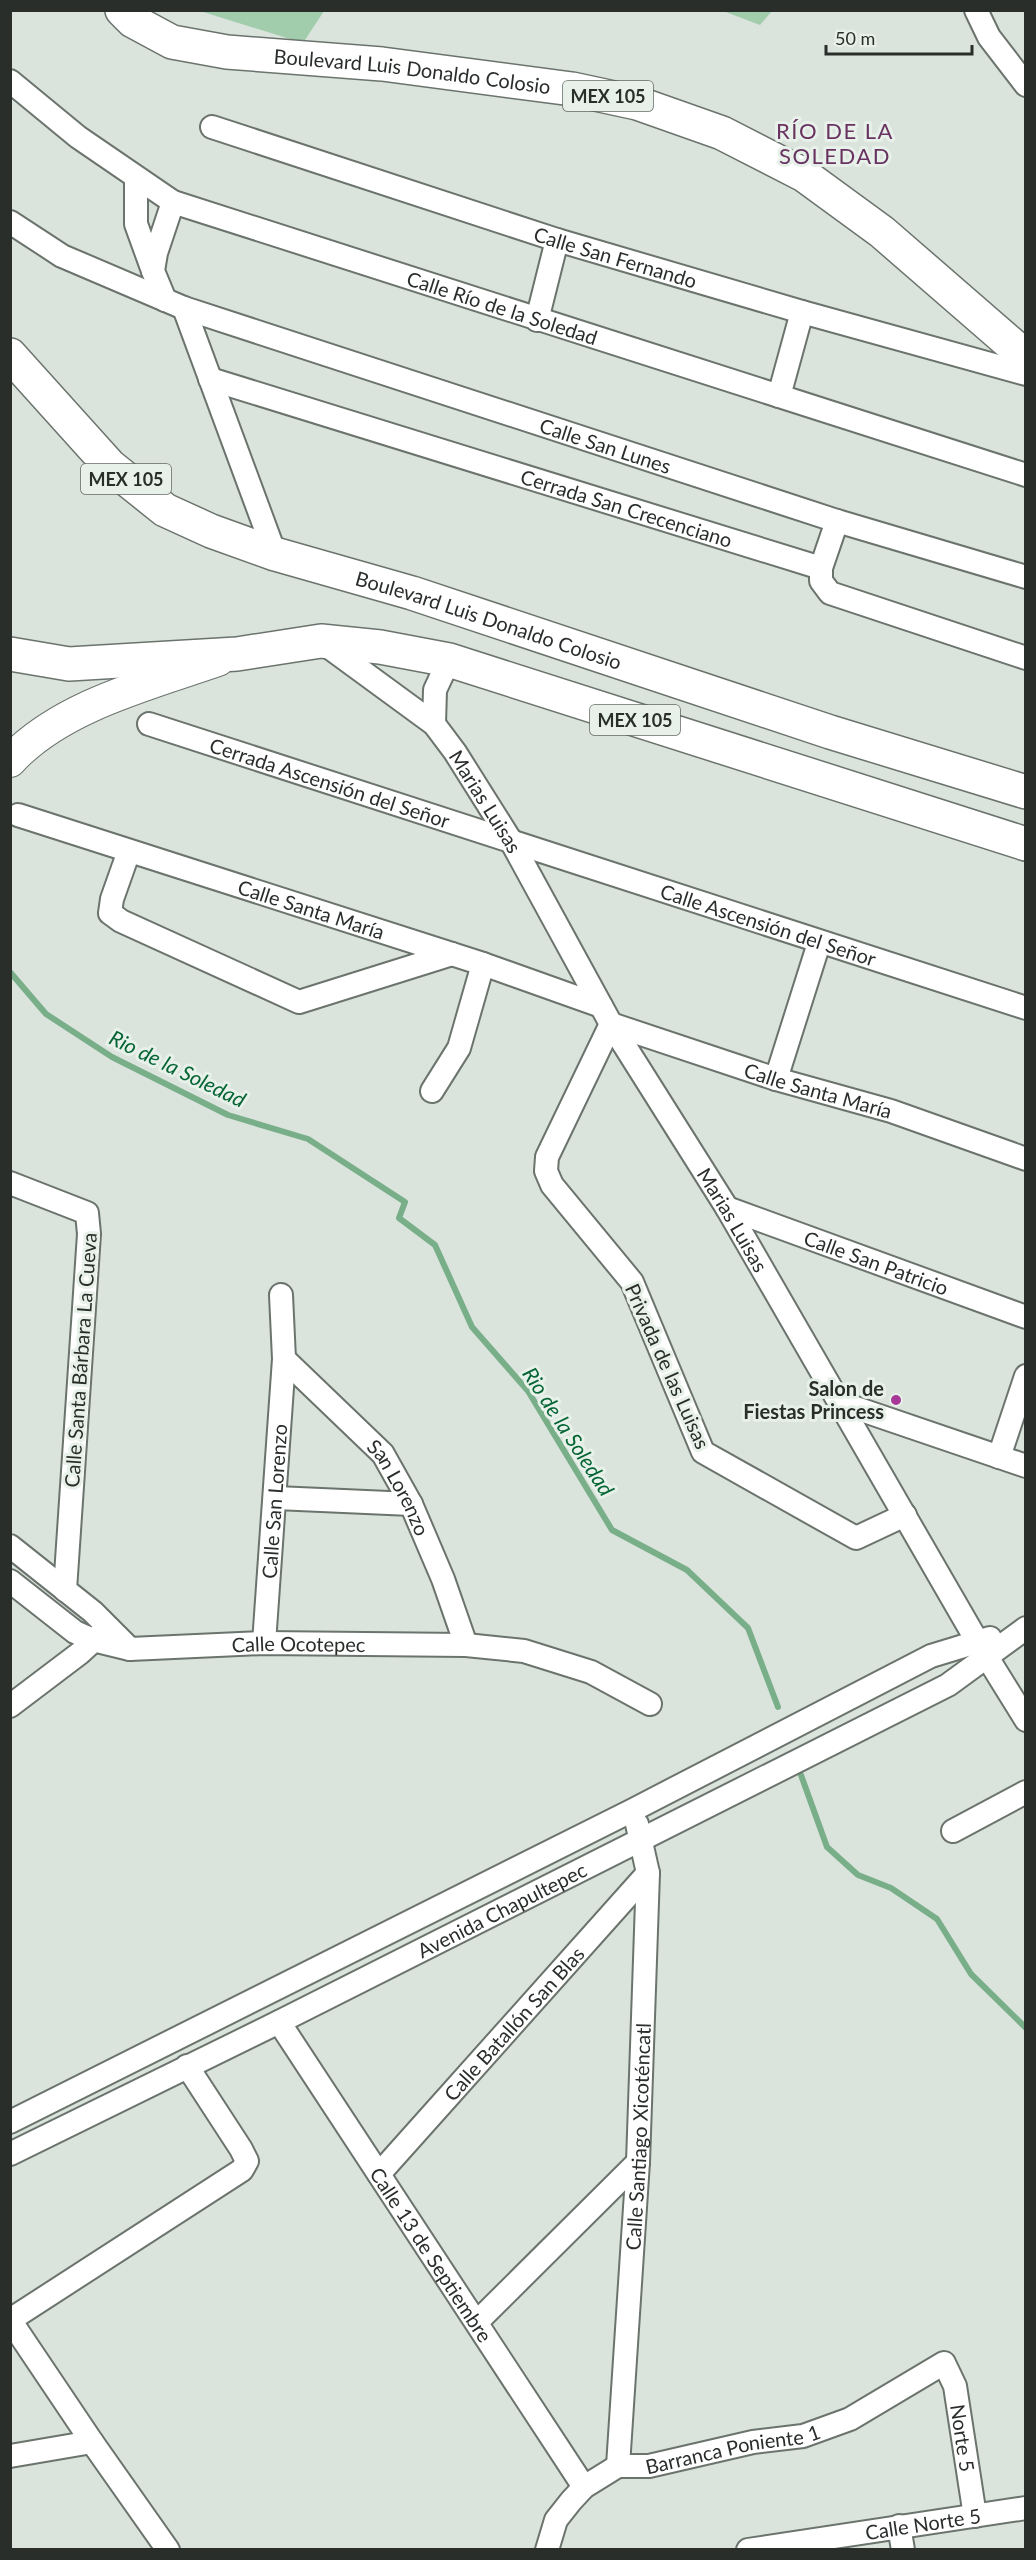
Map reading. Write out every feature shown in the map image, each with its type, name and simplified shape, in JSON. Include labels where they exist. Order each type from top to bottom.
[{"type":"main road","name":"Boulevard Luis Donaldo Colosio","points":[[122,10],[134,21],[172,42],[227,52],[382,64],[572,89],[637,103],[722,133],[804,174],[882,232],[1026,357]]},
{"type":"main road","name":"Boulevard Luis Donaldo Colosio","points":[[10,355],[110,466],[165,510],[211,531],[275,554],[412,593],[830,732],[1026,792]]},
{"type":"main road","name":"MEX 105","points":[[10,654],[69,664],[237,654],[321,641],[380,646],[449,660],[1026,844]]},
{"type":"main road","name":"MEX 105","points":[[10,761],[22,748],[68,717],[141,687],[237,654]]},
{"type":"street","points":[[976,10],[989,37],[1026,85]]},
{"type":"street","name":"Calle Río de la Soledad","points":[[10,81],[78,137],[136,179],[173,202],[1026,475]]},
{"type":"street","name":"Calle San Fernando","points":[[212,127],[557,240],[802,312],[1026,374]]},
{"type":"street","points":[[136,179],[136,224],[153,271],[175,304],[210,379],[275,554]]},
{"type":"street","points":[[153,271],[156,253],[173,202]]},
{"type":"street","name":"Calle San Lunes","points":[[10,222],[62,256],[175,304],[837,521],[1026,577]]},
{"type":"street","points":[[537,320],[557,240]]},
{"type":"street","points":[[780,396],[802,312]]},
{"type":"street","name":"Cerrada San Crecenciano","points":[[210,379],[821,568]]},
{"type":"street","points":[[837,521],[821,568],[821,581],[830,592],[1026,658]]},
{"type":"street","name":"Marias Luisas","points":[[321,641],[434,724],[455,752],[511,841],[606,1015],[727,1208],[982,1649],[1026,1720]]},
{"type":"street","points":[[434,724],[435,690],[449,660]]},
{"type":"street","name":"Cerrada Ascensión del Señor","points":[[149,724],[511,841]]},
{"type":"street","name":"Calle Santa María","points":[[18,815],[483,964],[606,1015],[776,1079],[891,1112],[1026,1159]]},
{"type":"street","name":"Calle Ascensión del Señor","points":[[511,841],[819,943],[1026,1008]]},
{"type":"street","points":[[129,851],[112,899],[110,913],[121,921],[299,1002],[452,954]]},
{"type":"street","points":[[776,1079],[819,943]]},
{"type":"street","points":[[432,1091],[459,1048],[483,964]]},
{"type":"street","name":"Privada de las Luisas","points":[[606,1015],[547,1157],[546,1171],[552,1185],[632,1282],[703,1452],[856,1538],[905,1515]]},
{"type":"street","name":"Calle Santa Bárbara La Cueva","points":[[10,1183],[87,1213],[89,1234],[65,1590]]},
{"type":"street","name":"Calle San Patricio","points":[[727,1208],[1026,1317]]},
{"type":"street","name":"Calle San Lorenzo","points":[[264,1643],[284,1359],[281,1295]]},
{"type":"street","name":"San Lorenzo","points":[[284,1359],[383,1454],[411,1504],[443,1579],[466,1646]]},
{"type":"street","points":[[999,1457],[1026,1376]]},
{"type":"street","points":[[841,1403],[1026,1466]]},
{"type":"street","points":[[276,1498],[411,1504]]},
{"type":"street","points":[[10,1545],[65,1590],[101,1633]]},
{"type":"street","points":[[10,1581],[75,1632],[101,1633]]},
{"type":"street","points":[[982,1649],[1022,1629]]},
{"type":"street","points":[[10,1706],[101,1633]]},
{"type":"street","name":"Calle Ocotepec","points":[[101,1633],[130,1649],[264,1643],[466,1646],[524,1651],[591,1672],[650,1704]]},
{"type":"street","name":"Avenida Chapultepec","points":[[10,2122],[633,1810],[931,1656],[982,1649]]},
{"type":"street","name":"Avenida Chapultepec","points":[[10,2154],[279,2022],[948,1685],[982,1649]]},
{"type":"street","points":[[953,1831],[1026,1792]]},
{"type":"street","name":"Calle Santiago Xicoténcatl","points":[[618,2466],[638,2162],[648,1874],[633,1810]]},
{"type":"street","name":"Calle Batallón San Blas","points":[[379,2174],[648,1874]]},
{"type":"street","name":"Calle 13 de Septiembre","points":[[279,2022],[585,2487]]},
{"type":"street","points":[[168,2550],[10,2320],[242,2170],[247,2161],[241,2149],[187,2067]]},
{"type":"street","points":[[477,2322],[638,2162]]},
{"type":"street","name":"Barranca Poniente 1","points":[[547,2550],[556,2520],[585,2487],[618,2466],[649,2466],[753,2442],[803,2436],[850,2419],[944,2363]]},
{"type":"street","name":"Norte 5","points":[[944,2363],[955,2386],[975,2516]]},
{"type":"street","points":[[10,2456],[92,2442]]},
{"type":"street","name":"Calle Norte 5","points":[[748,2550],[1026,2508]]},
{"type":"street","points":[[899,2526],[903,2550]]},
{"type":"green space","points":[[200,11],[324,11],[303,43]]},
{"type":"green space","points":[[723,11],[772,11],[760,25]]},
{"type":"waterway","name":"Rio de la Soledad","points":[[10,972],[46,1014],[112,1057],[228,1115],[308,1139],[405,1202],[399,1218],[435,1245],[472,1327],[528,1391],[612,1530],[687,1570],[748,1628],[778,1707]]},
{"type":"waterway","points":[[801,1775],[827,1847],[858,1875],[891,1888],[937,1919],[971,1974],[1026,2028]]},
{"type":"place","name":"Salon de Fiestas Princess","points":[[896,1400]]},
{"type":"district","name":"RÍO DE LA SOLEDAD","points":[[835,142]]}]
